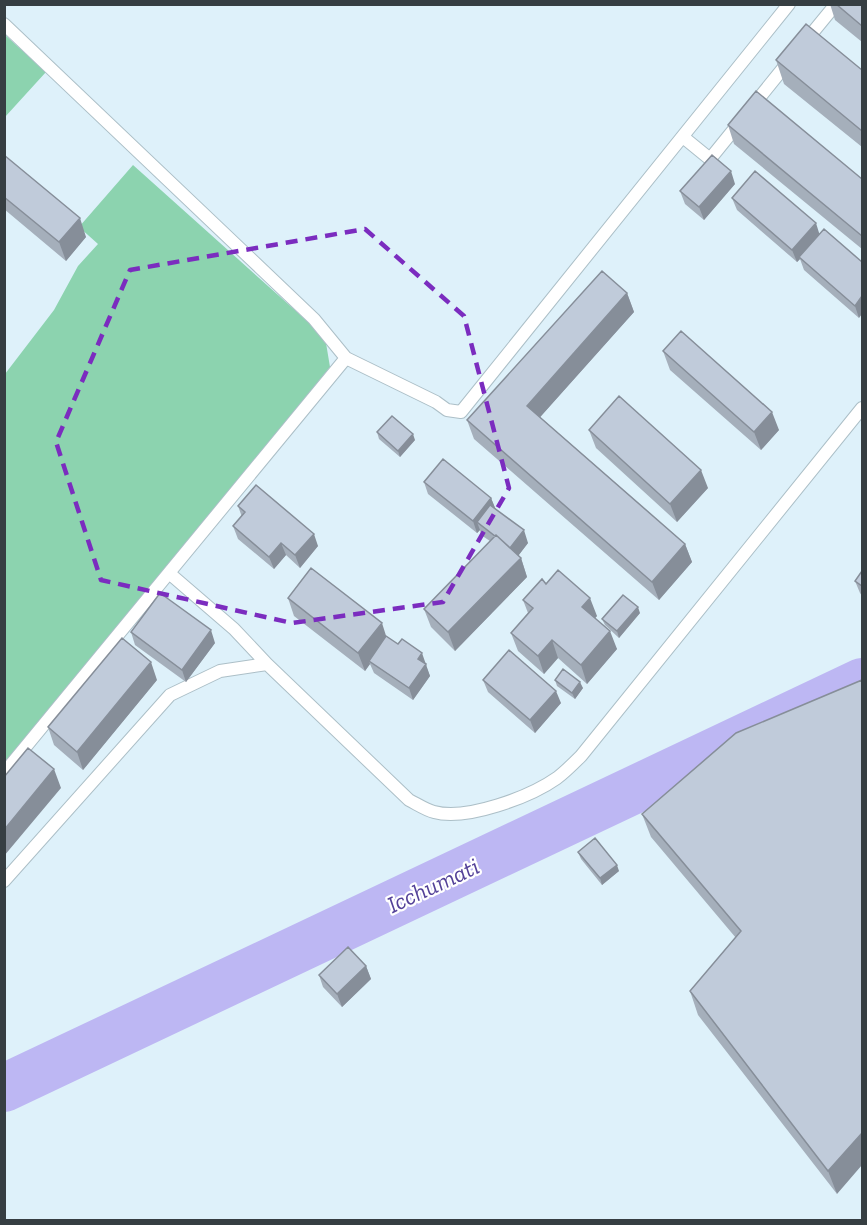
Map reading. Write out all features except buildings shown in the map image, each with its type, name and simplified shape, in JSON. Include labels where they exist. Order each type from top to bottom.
[{"type":"lane","points":[[4,24],[314,319],[346,358],[436,402],[447,410],[461,412],[789,4]]},
{"type":"lane","points":[[683,137],[710,159],[836,4]]},
{"type":"lane","points":[[4,773],[346,358]]},
{"type":"lane","points":[[169,573],[234,629],[267,664],[409,800],[435,812],[458,813],[487,808],[529,795],[558,778],[580,756],[862,408]]},
{"type":"lane","points":[[4,881],[170,695],[220,671],[267,664]]},
{"type":"highlighted area","points":[[365,229],[464,316],[509,488],[443,602],[292,623],[101,580],[56,442],[130,270]]},
{"type":"green space","points":[[4,34],[46,72],[5,117],[4,117]]},
{"type":"green space","points":[[133,165],[325,337],[330,367],[5,770],[5,374],[54,310],[78,266],[98,244],[79,227]]},
{"type":"waterway","name":"Icchumati","points":[[4,1088],[862,682]]}]
